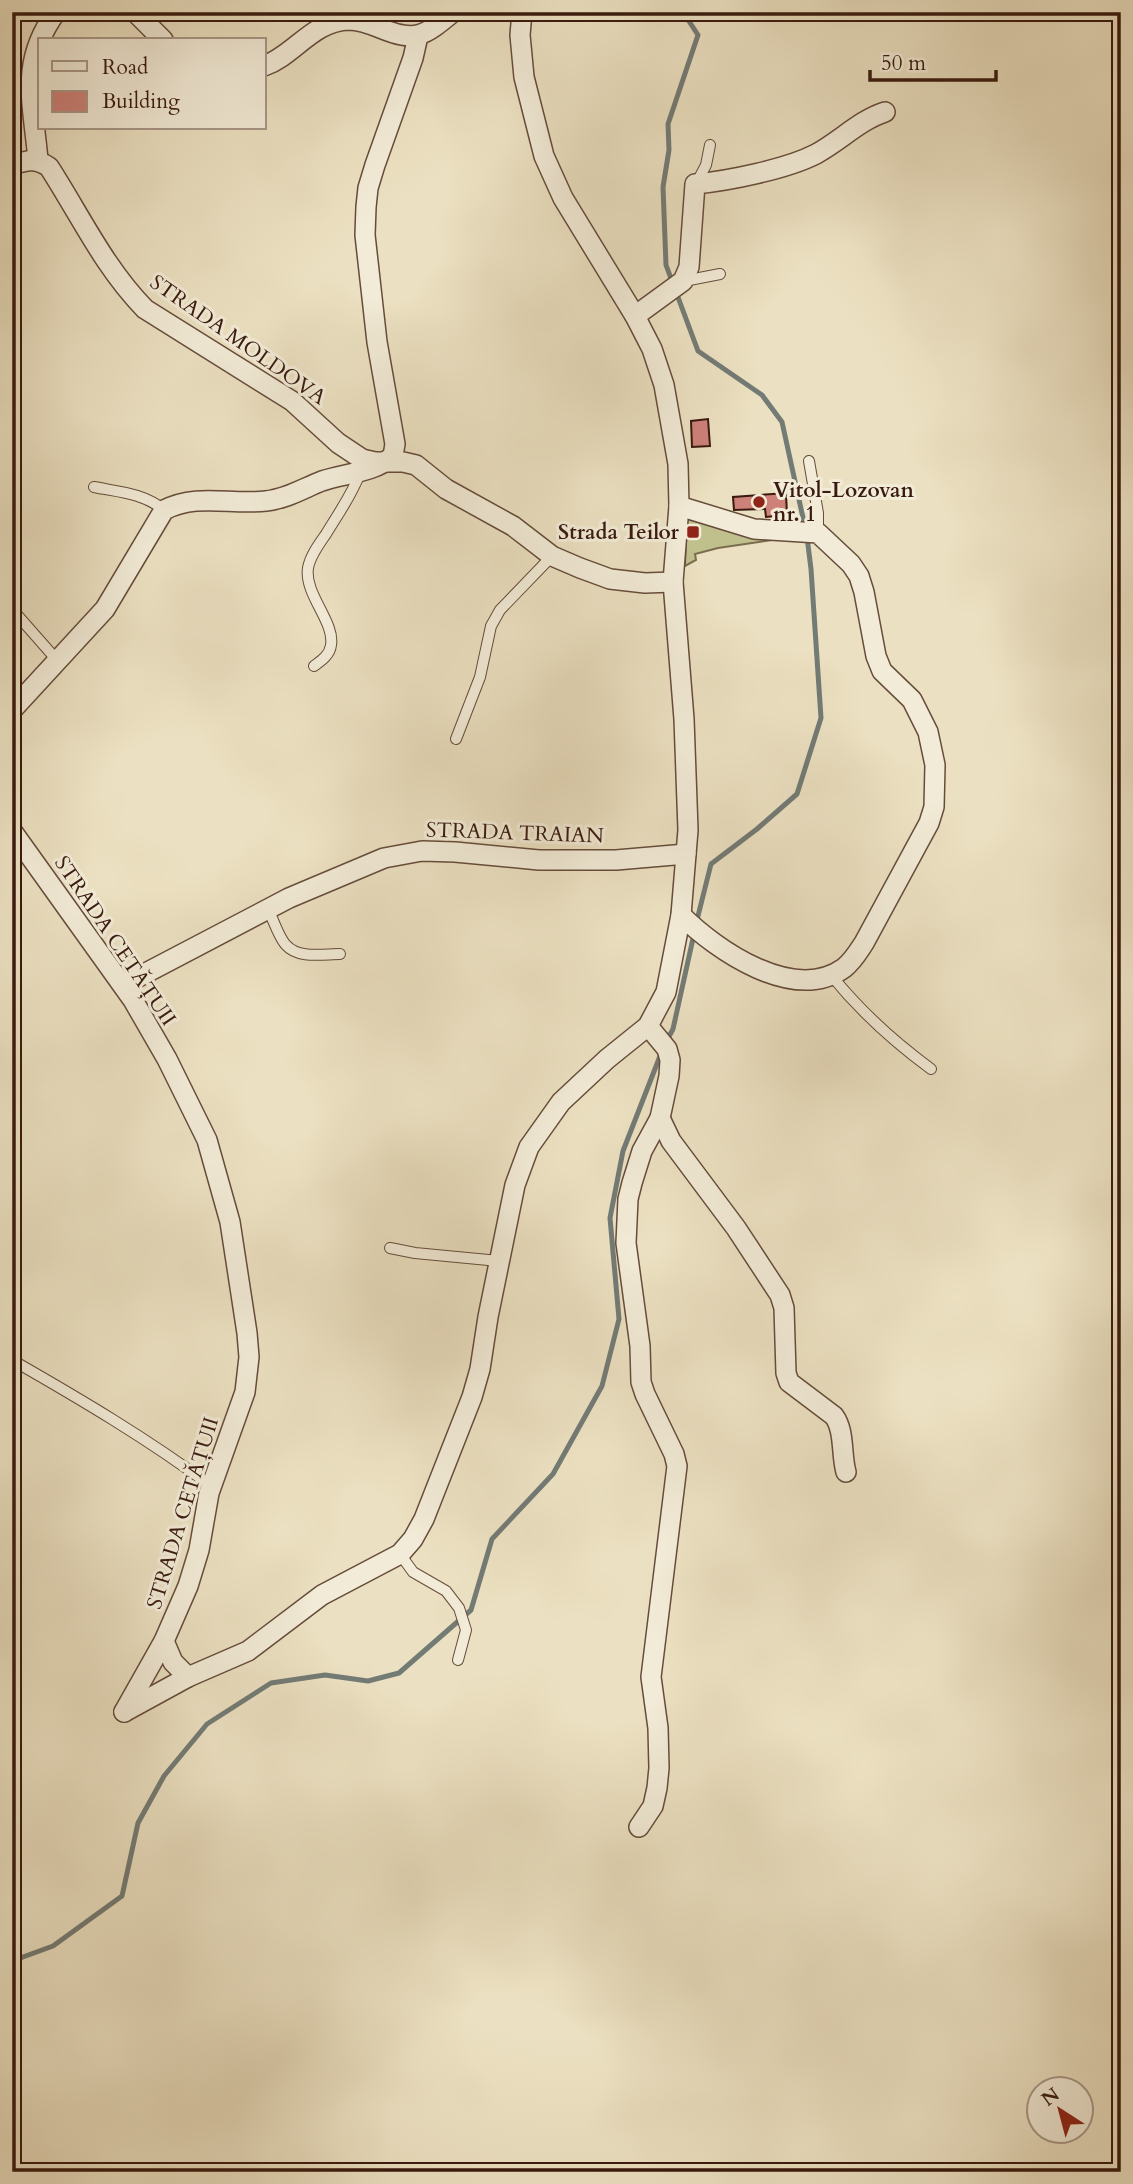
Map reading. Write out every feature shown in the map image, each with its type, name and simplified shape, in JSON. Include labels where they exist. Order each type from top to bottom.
[{"type":"street","points":[[40,38],[56,12]]},
{"type":"street","points":[[135,12],[161,38]]},
{"type":"street","points":[[266,65],[314,31],[332,23],[358,21],[401,36],[418,36],[434,28],[453,12]]},
{"type":"street","points":[[522,12],[520,35],[524,77],[544,156],[563,198],[635,316],[652,349],[664,385],[678,464],[679,506],[673,582],[688,797],[686,854],[691,924],[666,992],[657,1038],[670,1060],[669,1076],[660,1118],[642,1151],[632,1183],[628,1199],[626,1243],[640,1346],[641,1382],[677,1466],[651,1677],[657,1727],[658,1778],[653,1806],[639,1827]]},
{"type":"street","points":[[12,710],[56,659],[105,609],[164,510],[192,500],[265,502],[339,476],[361,472],[393,456],[395,444],[377,342],[365,234],[366,207],[368,188],[413,58],[418,36]]},
{"type":"street","points":[[12,165],[38,160],[30,82],[38,42]]},
{"type":"street","points":[[635,316],[683,281],[689,267],[695,184],[730,180],[814,155],[873,115],[886,111]]},
{"type":"street","name":"STRADA MOLDOVA","points":[[38,160],[49,167],[93,240],[145,309],[292,401],[351,453],[362,459],[404,462],[416,466],[446,489],[513,526],[552,556],[610,579],[645,583],[673,582]]},
{"type":"street","points":[[679,506],[754,529],[818,533],[851,564],[859,576],[864,592],[881,671],[917,707],[928,732],[935,765],[934,807],[929,823],[853,959],[831,975],[814,978],[772,974],[735,958],[691,924]]},
{"type":"street","name":"STRADA CETĂȚUII","points":[[12,831],[123,985],[167,1059],[207,1140],[230,1222],[249,1357],[246,1392],[211,1486],[199,1550],[188,1586],[164,1640],[124,1712],[188,1677],[173,1662],[164,1640]]},
{"type":"street","name":"STRADA TRAIAN","points":[[123,985],[289,898],[384,858],[422,851],[539,860],[616,860],[686,854]]},
{"type":"street","points":[[188,1677],[248,1651],[322,1595],[400,1554],[413,1539],[424,1519],[480,1370],[515,1185],[529,1147],[561,1102],[607,1059],[657,1038]]},
{"type":"street","points":[[660,1118],[671,1141],[736,1228],[780,1295],[784,1308],[785,1361],[789,1382],[834,1416],[839,1424],[846,1472]]},
{"type":"lane","points":[[695,184],[706,165],[710,145]]},
{"type":"lane","points":[[683,281],[720,274]]},
{"type":"lane","points":[[809,461],[818,513],[818,533]]},
{"type":"lane","points":[[314,666],[326,657],[331,646],[329,632],[308,579],[308,568],[313,554],[361,472]]},
{"type":"lane","points":[[94,487],[141,496],[153,500],[164,510]]},
{"type":"lane","points":[[456,740],[480,677],[491,626],[500,610],[552,556]]},
{"type":"lane","points":[[12,609],[56,659]]},
{"type":"lane","points":[[268,909],[285,945],[302,954],[340,954]]},
{"type":"lane","points":[[831,975],[853,1002],[893,1041],[931,1069]]},
{"type":"lane","points":[[390,1248],[415,1254],[499,1261]]},
{"type":"lane","points":[[12,1360],[176,1460],[211,1486]]},
{"type":"lane","points":[[400,1554],[413,1572],[446,1591],[458,1608],[466,1630],[458,1660]]},
{"type":"green space","points":[[687,519],[745,534],[786,538],[695,554],[696,560],[685,566]]},
{"type":"building","points":[[708,419],[710,446],[692,447],[691,421]]},
{"type":"building","points":[[786,493],[787,515],[766,517],[765,509],[734,510],[733,497]]},
{"type":"waterway","points":[[683,12],[698,35],[668,124],[669,150],[663,187],[666,265],[698,351],[762,395],[782,422],[805,527]]},
{"type":"waterway","points":[[696,924],[711,864],[797,794],[821,718],[807,537]]},
{"type":"waterway","points":[[666,1042],[673,1029],[694,934]]},
{"type":"waterway","points":[[12,1961],[53,1946],[122,1896],[138,1823],[164,1776],[207,1724],[271,1683],[325,1675],[368,1681],[399,1673],[471,1610],[492,1539],[553,1474],[602,1386],[619,1319],[610,1218],[623,1151],[662,1051]]},
{"type":"place","name":"Vitol-Lozovan nr. 1","points":[[759,502]]},
{"type":"place","name":"Strada Teilor","points":[[693,532]]}]
